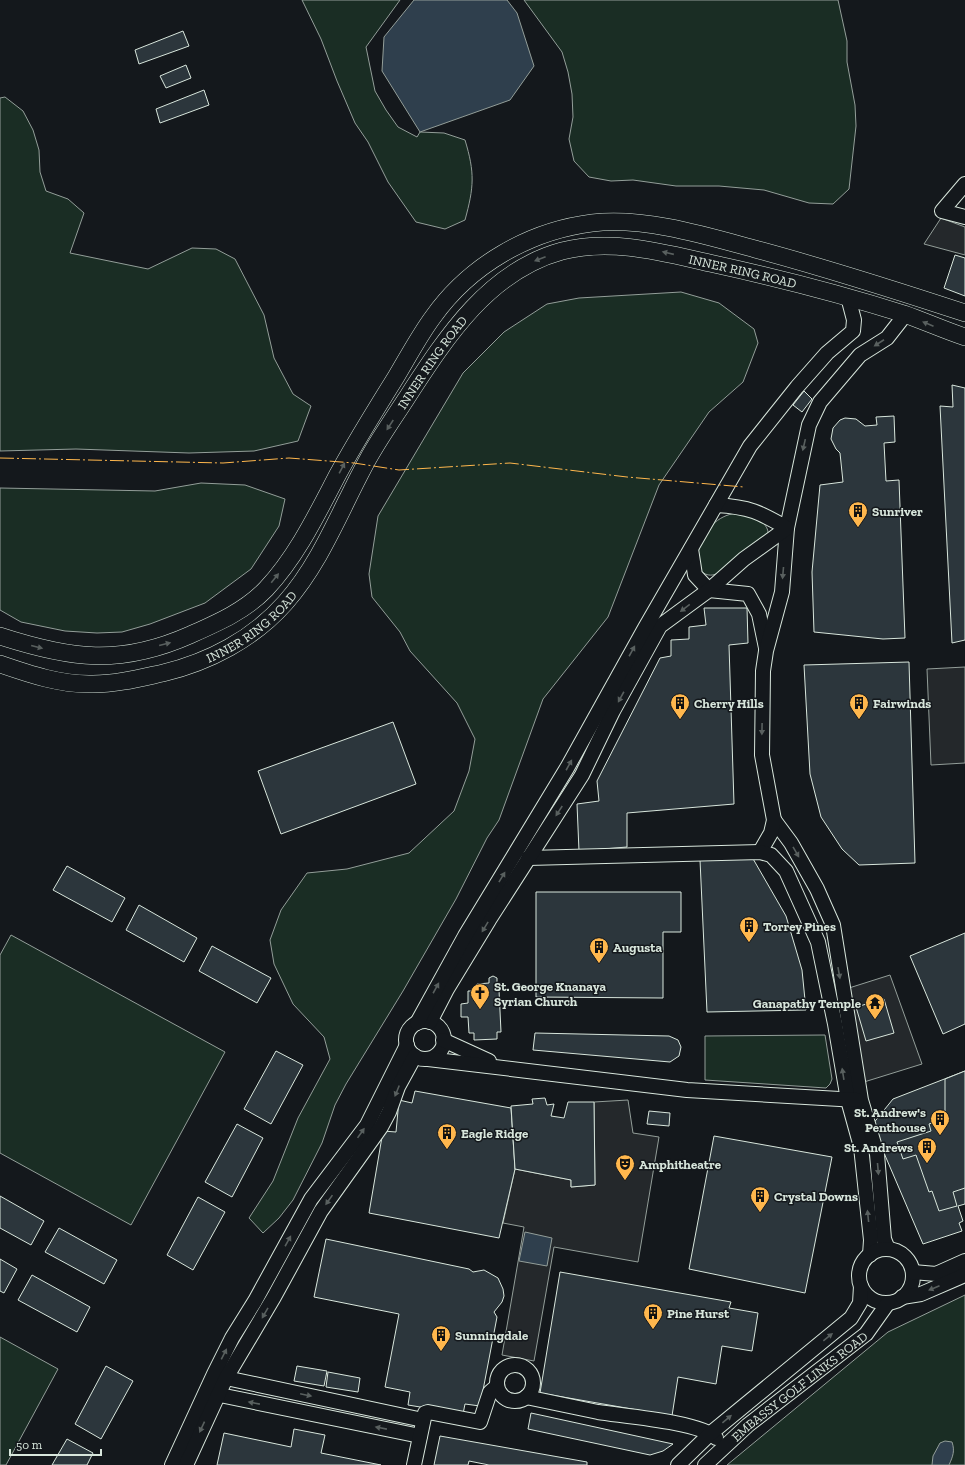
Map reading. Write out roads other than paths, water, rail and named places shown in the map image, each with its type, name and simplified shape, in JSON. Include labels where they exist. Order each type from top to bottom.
[{"type":"main road","name":"INNER RING ROAD","points":[[0,636],[64,654],[106,656],[128,654],[174,642],[241,610],[264,591],[294,552],[310,527],[351,451],[434,316],[458,286],[493,259],[517,245],[555,230],[593,223],[633,222],[715,238],[846,274],[965,313]]},
{"type":"main road","name":"INNER RING ROAD","points":[[0,664],[62,682],[86,684],[105,683],[131,680],[184,668],[215,656],[245,638],[283,606],[296,590],[329,537],[368,459],[437,351],[470,308],[525,265],[562,251],[594,246],[624,246],[653,250],[794,282],[848,297],[905,315],[965,337]]},
{"type":"street","points":[[965,184],[942,211],[965,217]]},
{"type":"street","points":[[424,1022],[465,936],[567,768],[750,446],[797,387],[827,353],[853,331],[854,320],[848,297]]},
{"type":"street","points":[[760,852],[771,833],[774,820],[762,755],[763,671],[766,651],[782,592],[787,528],[807,432],[815,409],[860,356],[887,338],[905,315]]},
{"type":"street","points":[[716,505],[736,506],[755,510],[787,528]]},
{"type":"street","points":[[417,1053],[408,1032],[424,1022],[582,775],[613,711],[660,626],[709,590],[744,559],[787,528]]},
{"type":"street","points":[[691,548],[695,575],[709,590],[748,594],[758,614],[766,651]]},
{"type":"street","points":[[774,820],[791,843],[813,882],[833,925],[861,1147],[871,1240],[870,1254]]},
{"type":"street","points":[[528,858],[760,852],[771,855],[786,872],[814,930],[818,942],[835,1024],[854,1100],[876,1154],[884,1239],[888,1249]]},
{"type":"street","points":[[417,1053],[440,1052],[443,1040],[439,1028],[424,1022]]},
{"type":"street","points":[[443,1040],[500,1066]]},
{"type":"street","points":[[417,1053],[500,1066],[686,1090],[854,1100]]},
{"type":"street","points":[[172,1465],[212,1393],[311,1199],[367,1125],[417,1053]]},
{"type":"street","points":[[678,1465],[711,1433],[851,1318],[860,1303],[860,1269],[870,1254],[878,1250],[888,1249],[896,1251],[904,1256],[910,1263],[913,1272],[911,1286],[902,1298]]},
{"type":"street","points":[[913,1272],[936,1274],[965,1261]]},
{"type":"street","points":[[861,1286],[872,1299],[888,1303],[921,1294],[965,1275]]},
{"type":"street","name":"EMBASSY GOLF LINKS ROAD","points":[[704,1465],[748,1425],[866,1334],[888,1303]]},
{"type":"street","points":[[514,1364],[522,1366],[528,1370],[532,1376],[533,1384],[531,1391],[526,1397],[520,1400],[512,1401],[499,1393],[497,1378],[501,1370],[514,1364]]},
{"type":"street","points":[[220,1376],[423,1420]]},
{"type":"street","points":[[414,1465],[425,1413],[428,1412],[480,1422],[490,1392],[497,1386]]},
{"type":"street","points":[[212,1393],[420,1436]]},
{"type":"street","points":[[186,1465],[201,1428],[212,1393]]},
{"type":"street","points":[[526,1397],[596,1411],[688,1426],[711,1433],[724,1446]]},
{"type":"water","points":[[414,0],[507,0],[517,13],[534,66],[510,100],[420,132],[382,71],[384,37]]},
{"type":"water","points":[[525,1232],[552,1238],[547,1266],[519,1261]]},
{"type":"water","points":[[945,1441],[952,1442],[953,1445],[952,1459],[949,1465],[932,1465],[933,1456],[940,1443]]},
{"type":"place","name":"Sunriver","points":[[858,528]]},
{"type":"place","name":"Cherry Hills","points":[[680,720]]},
{"type":"place","name":"Fairwinds","points":[[859,720]]},
{"type":"place","name":"Torrey Pines","points":[[749,943]]},
{"type":"place","name":"Augusta","points":[[599,964]]},
{"type":"place","name":"St. George Knanaya Syrian Church","points":[[480,1010]]},
{"type":"place","name":"Ganapathy Temple","points":[[875,1020]]},
{"type":"place","name":"St. Andrew's Penthouse","points":[[940,1136]]},
{"type":"place","name":"Eagle Ridge","points":[[447,1150]]},
{"type":"place","name":"St. Andrews","points":[[927,1164]]},
{"type":"place","name":"Amphitheatre","points":[[625,1181]]},
{"type":"place","name":"Crystal Downs","points":[[760,1213]]},
{"type":"place","name":"Pine Hurst","points":[[653,1330]]},
{"type":"place","name":"Sunningdale","points":[[441,1352]]}]
